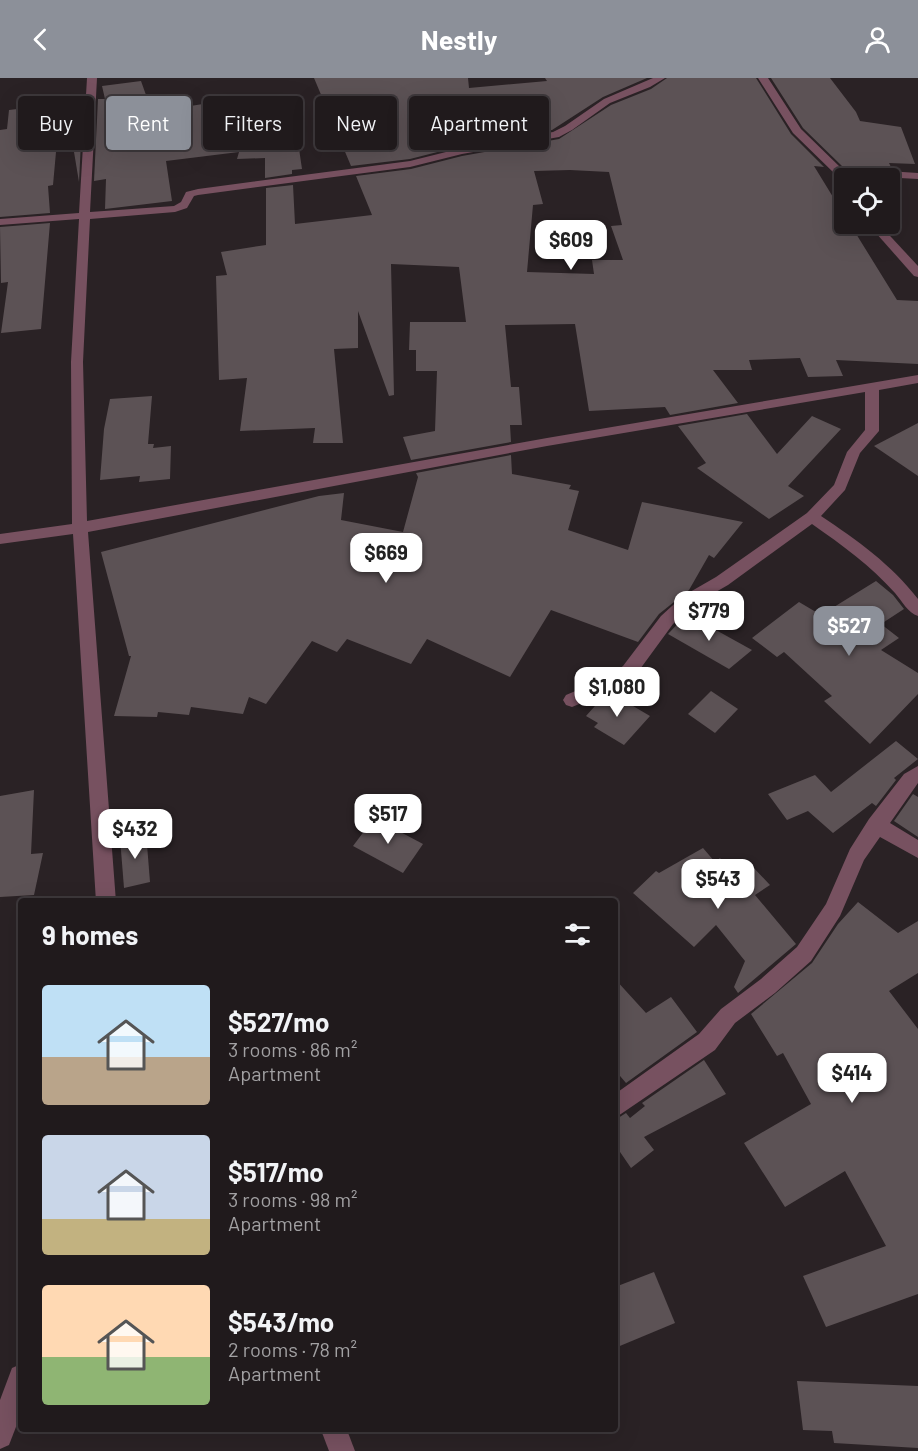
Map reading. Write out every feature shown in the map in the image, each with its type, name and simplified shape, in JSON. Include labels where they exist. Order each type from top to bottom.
[{"type":"street","points":[[92,78],[77,363],[80,528],[106,898]]},
{"type":"street","points":[[0,222],[175,209],[187,204],[190,194],[198,192],[249,188],[410,164],[462,151],[555,135],[568,131],[581,117],[609,100],[642,89],[660,78]]},
{"type":"street","points":[[762,78],[797,131],[835,168]]},
{"type":"street","points":[[900,175],[918,176]]},
{"type":"street","points":[[882,234],[918,273]]},
{"type":"street","points":[[0,539],[80,528],[872,385],[918,379]]},
{"type":"street","points":[[572,700],[612,682],[629,671],[667,620],[689,600],[722,581],[812,517],[840,487],[854,452],[872,431],[872,385]]},
{"type":"street","points":[[812,517],[840,535],[887,574],[913,592],[918,610]]},
{"type":"street","points":[[618,1105],[707,1042],[728,1017],[804,954],[833,910],[857,855],[876,825],[910,779],[918,774]]},
{"type":"street","points":[[876,825],[918,850]]},
{"type":"street","points":[[0,1436],[18,1385]]},
{"type":"street","points":[[335,1432],[342,1451]]},
{"type":"building","points":[[314,78],[468,78],[469,88],[547,81],[545,78],[647,78],[603,97],[549,131],[549,96],[409,96],[409,150],[445,150],[410,159],[351,166],[344,150],[397,150],[397,96],[322,96]]},
{"type":"building","points":[[667,78],[756,78],[791,134],[824,167],[814,166],[834,199],[834,234],[856,234],[897,300],[918,301],[918,364],[836,360],[843,376],[808,377],[800,358],[749,360],[752,370],[713,370],[738,403],[670,415],[665,407],[589,411],[575,324],[505,325],[511,387],[519,387],[522,425],[510,425],[511,442],[411,460],[403,437],[435,431],[437,371],[416,371],[416,350],[409,350],[410,322],[466,322],[459,267],[391,264],[394,395],[389,396],[358,311],[358,348],[334,349],[343,443],[313,443],[315,428],[240,431],[247,378],[219,380],[216,276],[227,275],[221,252],[266,245],[266,188],[293,185],[295,224],[372,215],[356,176],[411,169],[496,150],[549,150],[549,141],[559,139],[611,105],[651,89]],"holes":[[[534,171],[609,172],[622,225],[611,226],[623,260],[592,260],[594,274],[527,272],[533,205],[543,204]]]},
{"type":"building","points":[[771,78],[830,78],[856,112],[860,121],[901,127],[915,164],[889,163],[892,168],[842,166],[803,128]]},
{"type":"building","points":[[141,81],[146,95],[181,94],[181,96],[106,96],[106,150],[191,150],[191,106],[203,104],[203,150],[299,150],[302,169],[292,170],[292,174],[265,178],[265,158],[237,159],[239,152],[166,161],[172,201],[105,209],[106,179],[94,181],[98,99],[105,99],[102,86]]},
{"type":"building","points":[[18,109],[18,150],[81,150],[79,182],[74,152],[56,152],[53,185],[48,186],[50,213],[0,217],[0,130],[7,129],[9,110]]},
{"type":"building","points":[[50,223],[41,329],[1,333],[8,282],[1,283],[0,227]]},
{"type":"building","points":[[152,396],[148,444],[154,444],[153,448],[171,446],[170,479],[139,482],[140,476],[100,480],[104,429],[110,399]]},
{"type":"building","points":[[747,414],[777,454],[812,416],[841,429],[788,486],[804,496],[769,519],[697,468],[706,463],[678,426]]},
{"type":"building","points":[[918,423],[918,476],[874,446]]},
{"type":"building","points":[[511,455],[512,474],[571,485],[569,489],[579,491],[568,530],[628,550],[642,502],[743,522],[714,558],[709,555],[689,590],[659,614],[638,642],[551,610],[510,677],[427,639],[411,664],[347,639],[337,652],[312,641],[266,704],[249,697],[243,714],[191,707],[189,715],[158,712],[157,717],[114,716],[131,656],[129,656],[101,552],[319,496],[344,493],[341,520],[403,532],[418,477],[416,473]]},
{"type":"building","points":[[876,581],[893,595],[904,609],[881,624],[899,638],[881,650],[918,673],[918,694],[870,744],[824,701],[832,696],[784,652],[777,657],[752,638],[799,602],[821,615]]},
{"type":"building","points":[[687,614],[752,650],[729,669],[668,634]]},
{"type":"building","points":[[711,691],[738,709],[715,733],[688,714]]},
{"type":"building","points":[[611,693],[650,716],[624,745],[594,727],[598,723],[586,716],[603,697]]},
{"type":"building","points":[[896,741],[918,759],[894,778],[896,780],[876,806],[872,803],[833,833],[808,811],[787,820],[768,794],[815,775],[831,792]]},
{"type":"building","points":[[34,790],[31,854],[43,853],[34,895],[0,897],[0,796]]},
{"type":"building","points":[[913,794],[918,797],[918,837],[894,821]]},
{"type":"building","points":[[374,818],[423,844],[403,873],[353,846]]},
{"type":"building","points":[[146,832],[150,882],[124,888],[120,838]]},
{"type":"building","points":[[703,848],[715,862],[720,858],[736,877],[752,866],[770,885],[755,895],[796,944],[738,993],[734,987],[745,961],[716,925],[694,947],[633,893],[656,871],[659,873]]},
{"type":"building","points":[[858,902],[898,933],[918,921],[918,973],[889,991],[918,1029],[918,1294],[826,1327],[803,1276],[886,1246],[845,1171],[785,1207],[744,1143],[811,1104],[783,1053],[777,1056],[751,1014],[812,963],[838,924]]},
{"type":"building","points":[[618,982],[646,1013],[671,997],[697,1032],[626,1083],[618,1074]]},
{"type":"building","points":[[704,1060],[726,1094],[644,1137],[654,1150],[631,1168],[618,1149],[618,1118],[626,1113],[630,1118],[645,1106],[642,1103]]},
{"type":"building","points":[[654,1272],[675,1323],[618,1347],[618,1286]]},
{"type":"building","points":[[797,1381],[918,1386],[918,1448],[834,1443],[832,1431],[803,1430]]}]
